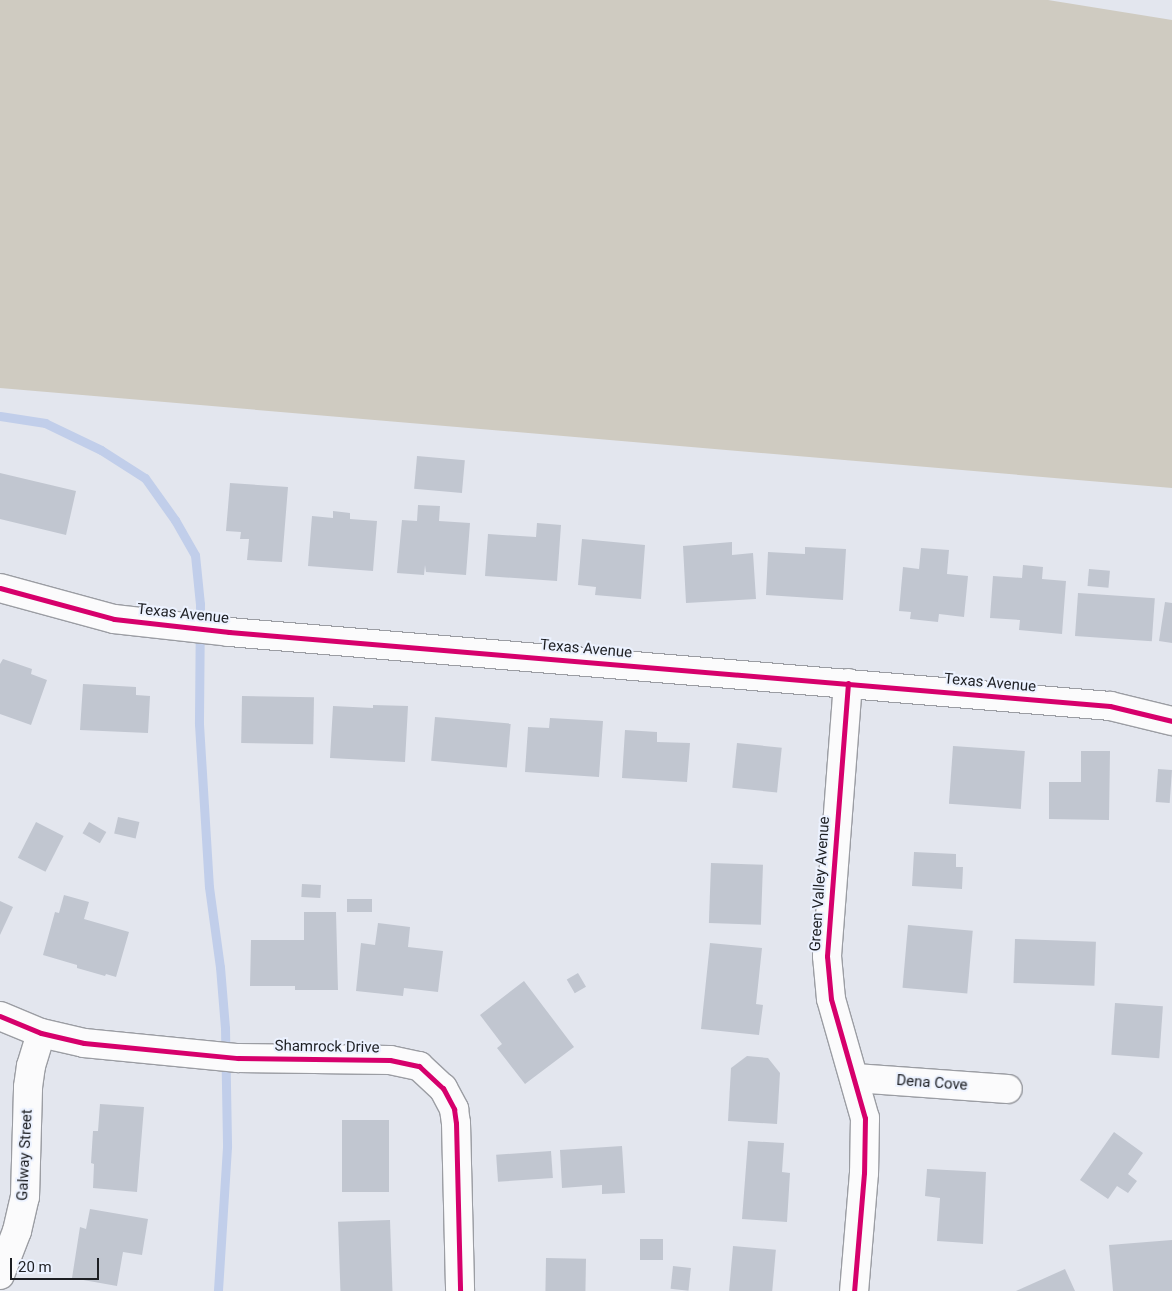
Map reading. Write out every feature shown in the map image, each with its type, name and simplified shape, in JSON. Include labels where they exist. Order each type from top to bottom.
[{"type":"street","name":"Texas Avenue","points":[[0,588],[114,619],[194,628],[1110,706],[1172,721]]},
{"type":"street","name":"Green Valley Avenue","points":[[848,683],[827,956],[832,999],[865,1118],[854,1291]]},
{"type":"street","name":"Shamrock Drive","points":[[0,1016],[41,1033],[84,1043],[225,1057],[390,1060],[419,1066],[436,1080],[449,1099],[456,1123],[460,1291]]},
{"type":"street","name":"Galway Street","points":[[0,1276],[17,1231],[25,1197],[28,1088],[31,1066],[41,1033]]},
{"type":"street","name":"Dena Cove","points":[[855,1078],[1008,1089]]},
{"type":"shaded area","points":[[0,0],[1048,0],[1172,20],[1172,488],[0,388]]},
{"type":"building","points":[[417,456],[465,460],[462,493],[414,489]]},
{"type":"building","points":[[0,473],[76,491],[66,535],[0,519]]},
{"type":"building","points":[[230,483],[288,487],[282,562],[247,560],[249,539],[240,539],[241,532],[226,531]]},
{"type":"building","points":[[418,505],[440,506],[439,521],[470,523],[466,575],[426,572],[425,565],[424,575],[397,573],[402,520],[417,521]]},
{"type":"building","points":[[333,511],[350,513],[350,519],[377,521],[373,571],[308,566],[312,516],[333,518]]},
{"type":"building","points":[[537,523],[561,525],[557,581],[485,576],[488,534],[536,537]]},
{"type":"building","points":[[582,539],[645,545],[641,599],[595,595],[596,587],[578,585]]},
{"type":"building","points":[[732,542],[732,555],[753,553],[756,599],[686,603],[683,546]]},
{"type":"building","points":[[805,547],[846,549],[843,600],[766,595],[768,552],[805,554]]},
{"type":"building","points":[[921,548],[949,550],[947,574],[968,576],[964,617],[939,614],[938,622],[910,619],[911,612],[899,611],[903,567],[919,569]]},
{"type":"building","points":[[1023,565],[1043,567],[1042,579],[1066,581],[1062,634],[1019,630],[1020,620],[990,618],[993,576],[1022,578]]},
{"type":"building","points":[[1089,569],[1110,571],[1108,588],[1088,586]]},
{"type":"building","points":[[1078,593],[1155,598],[1152,641],[1075,636]]},
{"type":"building","points":[[1165,602],[1172,603],[1172,643],[1159,641]]},
{"type":"building","points":[[3,659],[32,669],[31,674],[47,680],[31,725],[0,714],[0,664]]},
{"type":"building","points":[[83,684],[136,687],[136,695],[150,696],[148,733],[80,730]]},
{"type":"building","points":[[242,696],[314,697],[313,744],[241,743]]},
{"type":"building","points":[[373,705],[408,706],[405,762],[330,758],[333,706],[373,708]]},
{"type":"building","points":[[435,717],[511,724],[507,767],[431,761]]},
{"type":"building","points":[[550,718],[603,721],[599,777],[525,772],[528,727],[549,728]]},
{"type":"building","points":[[625,730],[657,732],[657,742],[690,743],[687,782],[622,778]]},
{"type":"building","points":[[737,743],[782,748],[777,792],[732,788]]},
{"type":"building","points":[[953,746],[1025,751],[1021,809],[949,804]]},
{"type":"building","points":[[1081,751],[1110,751],[1109,820],[1049,819],[1049,782],[1081,782]]},
{"type":"building","points":[[1158,769],[1172,770],[1170,803],[1156,802]]},
{"type":"building","points":[[118,817],[139,822],[136,839],[114,834]]},
{"type":"building","points":[[36,822],[64,836],[45,872],[18,858]]},
{"type":"building","points":[[89,822],[106,832],[100,843],[82,833]]},
{"type":"building","points":[[914,852],[956,854],[956,867],[963,867],[962,889],[912,886]]},
{"type":"building","points":[[711,863],[763,865],[761,925],[709,923]]},
{"type":"building","points":[[302,884],[321,885],[320,898],[301,897]]},
{"type":"building","points":[[64,895],[89,902],[84,919],[129,932],[116,977],[77,968],[77,965],[43,955],[55,912],[59,913]]},
{"type":"building","points":[[347,899],[372,899],[372,912],[347,912]]},
{"type":"building","points":[[0,901],[13,907],[0,935]]},
{"type":"building","points":[[304,912],[336,912],[338,990],[295,990],[295,986],[250,986],[251,940],[304,940]]},
{"type":"building","points":[[378,923],[410,927],[408,947],[443,951],[438,992],[404,988],[403,996],[356,991],[361,943],[375,945]]},
{"type":"building","points":[[908,925],[973,931],[967,993],[903,988]]},
{"type":"building","points":[[1015,939],[1096,942],[1094,986],[1013,983]]},
{"type":"building","points":[[710,943],[762,948],[756,1004],[763,1005],[759,1035],[701,1029]]},
{"type":"building","points":[[578,973],[586,987],[575,993],[567,980]]},
{"type":"building","points":[[524,981],[574,1047],[525,1084],[497,1048],[502,1044],[480,1015]]},
{"type":"building","points":[[1115,1003],[1163,1006],[1159,1058],[1111,1055]]},
{"type":"building","points":[[747,1056],[768,1058],[780,1073],[777,1124],[728,1121],[731,1068]]},
{"type":"building","points":[[100,1104],[144,1107],[137,1192],[93,1188],[94,1164],[91,1163],[93,1131],[98,1131]]},
{"type":"building","points":[[342,1120],[389,1120],[389,1192],[342,1192]]},
{"type":"building","points":[[1114,1132],[1143,1153],[1128,1174],[1137,1181],[1128,1193],[1117,1186],[1108,1199],[1080,1180]]},
{"type":"building","points":[[748,1141],[784,1143],[782,1172],[790,1173],[787,1222],[742,1219]]},
{"type":"building","points":[[622,1146],[625,1193],[602,1194],[602,1185],[562,1188],[560,1150]]},
{"type":"building","points":[[551,1151],[553,1178],[498,1182],[496,1155]]},
{"type":"building","points":[[927,1169],[986,1172],[983,1244],[937,1241],[940,1198],[925,1196]]},
{"type":"building","points":[[90,1209],[148,1219],[142,1255],[123,1252],[117,1286],[72,1278],[80,1227],[86,1229]]},
{"type":"building","points":[[390,1220],[392,1291],[340,1291],[338,1222]]},
{"type":"building","points":[[640,1239],[663,1239],[663,1260],[640,1260]]},
{"type":"building","points":[[1172,1240],[1172,1291],[1113,1291],[1109,1245]]},
{"type":"building","points":[[733,1246],[776,1250],[772,1291],[729,1291]]},
{"type":"building","points":[[546,1258],[586,1259],[585,1291],[545,1291]]},
{"type":"building","points":[[673,1266],[691,1268],[688,1291],[671,1289]]},
{"type":"building","points":[[1065,1269],[1075,1291],[1016,1291]]},
{"type":"waterway","points":[[0,416],[45,423],[101,450],[145,478],[175,520],[195,555],[200,604],[199,724],[209,887],[220,967],[225,1028],[227,1147],[218,1291]]},
{"type":"cycle path","points":[[0,588],[114,619],[229,632],[1110,706],[1172,721]]},
{"type":"cycle path","points":[[848,683],[827,956],[831,999],[865,1118],[864,1173],[854,1291]]},
{"type":"cycle path","points":[[0,1016],[41,1033],[84,1043],[238,1058],[390,1060],[419,1066],[443,1088],[454,1109],[456,1123],[460,1291]]}]
